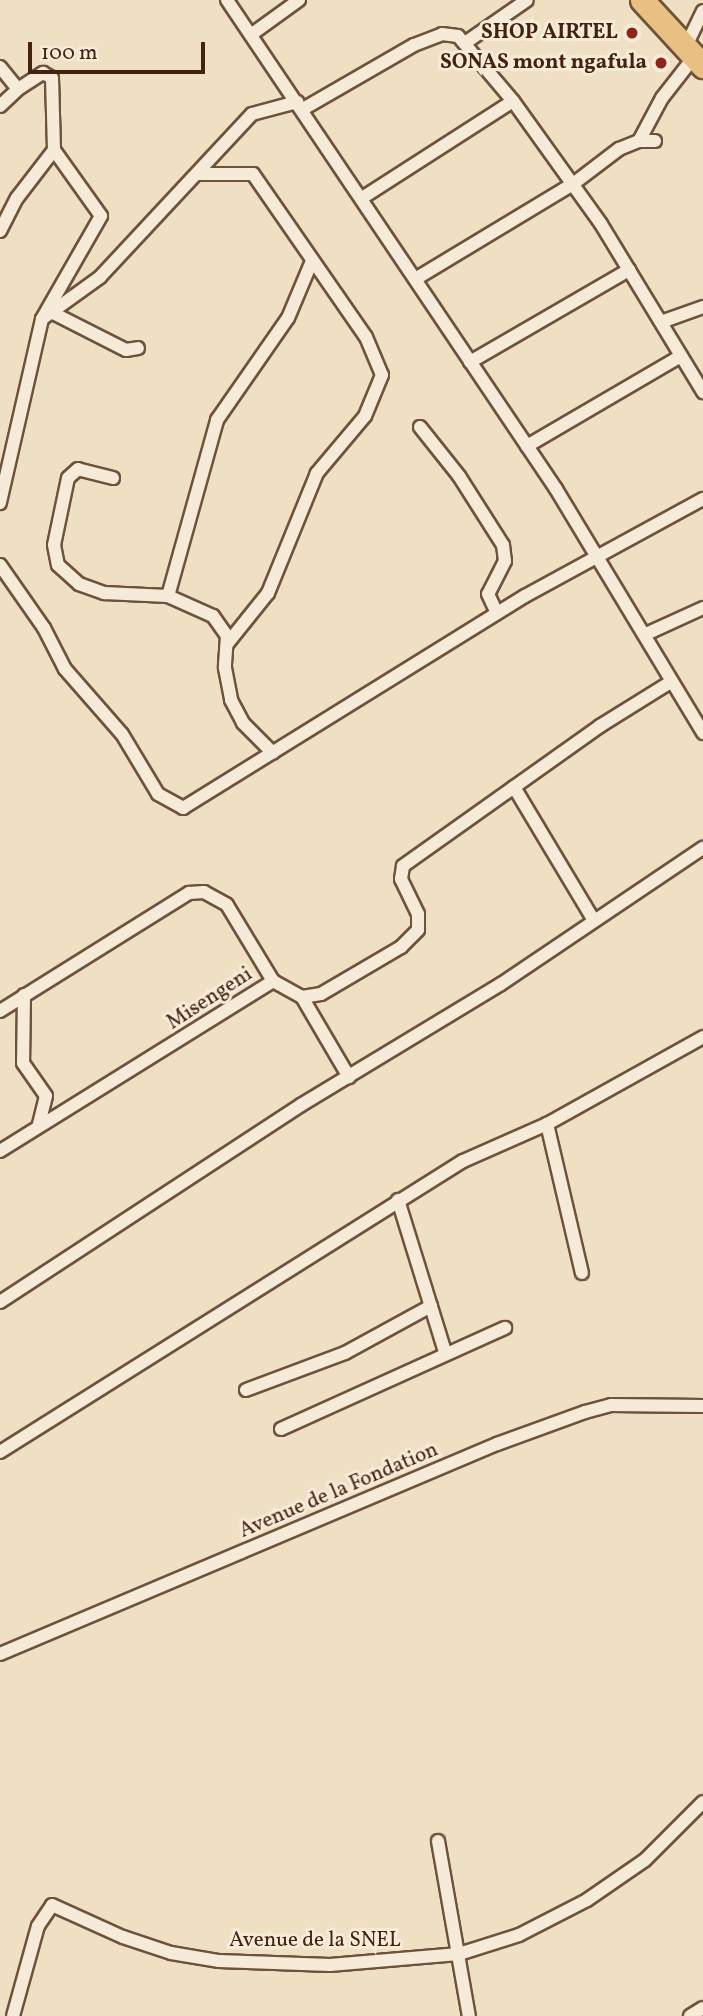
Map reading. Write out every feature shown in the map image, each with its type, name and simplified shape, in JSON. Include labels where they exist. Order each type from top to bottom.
[{"type":"highway","points":[[642,0],[694,57]]},
{"type":"street","points":[[227,0],[417,278],[527,446],[646,634],[669,684],[703,733]]},
{"type":"street","points":[[251,34],[299,0]]},
{"type":"street","points":[[466,43],[527,0]]},
{"type":"street","points":[[639,141],[662,98],[694,57],[703,11]]},
{"type":"street","points":[[47,316],[100,277],[252,114],[300,106],[424,41],[450,33],[466,43],[513,101],[573,184],[702,389]]},
{"type":"street","points":[[0,67],[18,89]]},
{"type":"street","points":[[0,106],[18,89],[43,73],[52,78],[54,150],[102,216],[47,316],[0,503]]},
{"type":"street","points":[[362,198],[513,101]]},
{"type":"street","points":[[417,278],[573,184],[619,149],[639,141],[655,141]]},
{"type":"street","points":[[0,231],[17,198],[54,150]]},
{"type":"street","points":[[197,174],[253,174],[366,337],[379,364],[380,387],[365,416],[317,472],[268,593],[227,644]]},
{"type":"street","points":[[168,596],[217,420],[288,318],[312,261]]},
{"type":"street","points":[[470,362],[629,270]]},
{"type":"street","points":[[660,321],[703,307]]},
{"type":"street","points":[[47,316],[126,350],[138,348]]},
{"type":"street","points":[[527,446],[681,356]]},
{"type":"street","points":[[420,427],[459,476],[503,545],[505,561],[488,594],[497,613]]},
{"type":"street","points":[[113,478],[78,469],[68,478],[54,545],[58,565],[79,584],[104,593],[168,596],[213,616],[226,631],[231,700],[243,723],[273,753]]},
{"type":"street","points":[[0,565],[44,628],[65,669],[122,734],[158,794],[170,805],[183,808],[195,804],[497,613],[594,555],[661,525],[703,499]]},
{"type":"street","points":[[646,634],[703,608]]},
{"type":"street","points":[[349,1077],[302,997],[321,994],[415,937],[418,914],[401,879],[403,866],[514,787],[669,684]]},
{"type":"street","points":[[514,787],[593,919]]},
{"type":"street","points":[[0,1302],[349,1077],[501,984],[593,919],[703,848]]},
{"type":"street","points":[[0,1011],[167,904],[189,893],[204,892],[227,905],[273,981]]},
{"type":"street","name":"Misengeni","points":[[0,1151],[39,1124],[177,1044],[273,981],[302,997]]},
{"type":"street","points":[[24,995],[23,1063],[46,1096],[39,1124]]},
{"type":"street","points":[[0,1452],[334,1246],[398,1200],[463,1161],[547,1124],[703,1037]]},
{"type":"street","points":[[547,1124],[582,1273]]},
{"type":"street","points":[[398,1200],[445,1352]]},
{"type":"street","points":[[246,1390],[345,1353],[430,1306]]},
{"type":"street","points":[[281,1429],[445,1352],[505,1328]]},
{"type":"street","name":"Avenue de la Fondation","points":[[0,1654],[497,1444],[572,1417],[611,1405],[703,1406]]},
{"type":"street","name":"Avenue de la SNEL","points":[[13,2016],[43,1913],[52,1905],[123,1937],[171,1953],[219,1961],[330,1965],[458,1954],[519,1935],[587,1900],[645,1860],[703,1802]]},
{"type":"street","points":[[438,1841],[469,2016]]},
{"type":"street","points":[[690,2016],[703,2008]]},
{"type":"place","name":"SHOP AIRTEL","points":[[632,33]]},
{"type":"place","name":"SONAS mont ngafula","points":[[661,63]]}]
